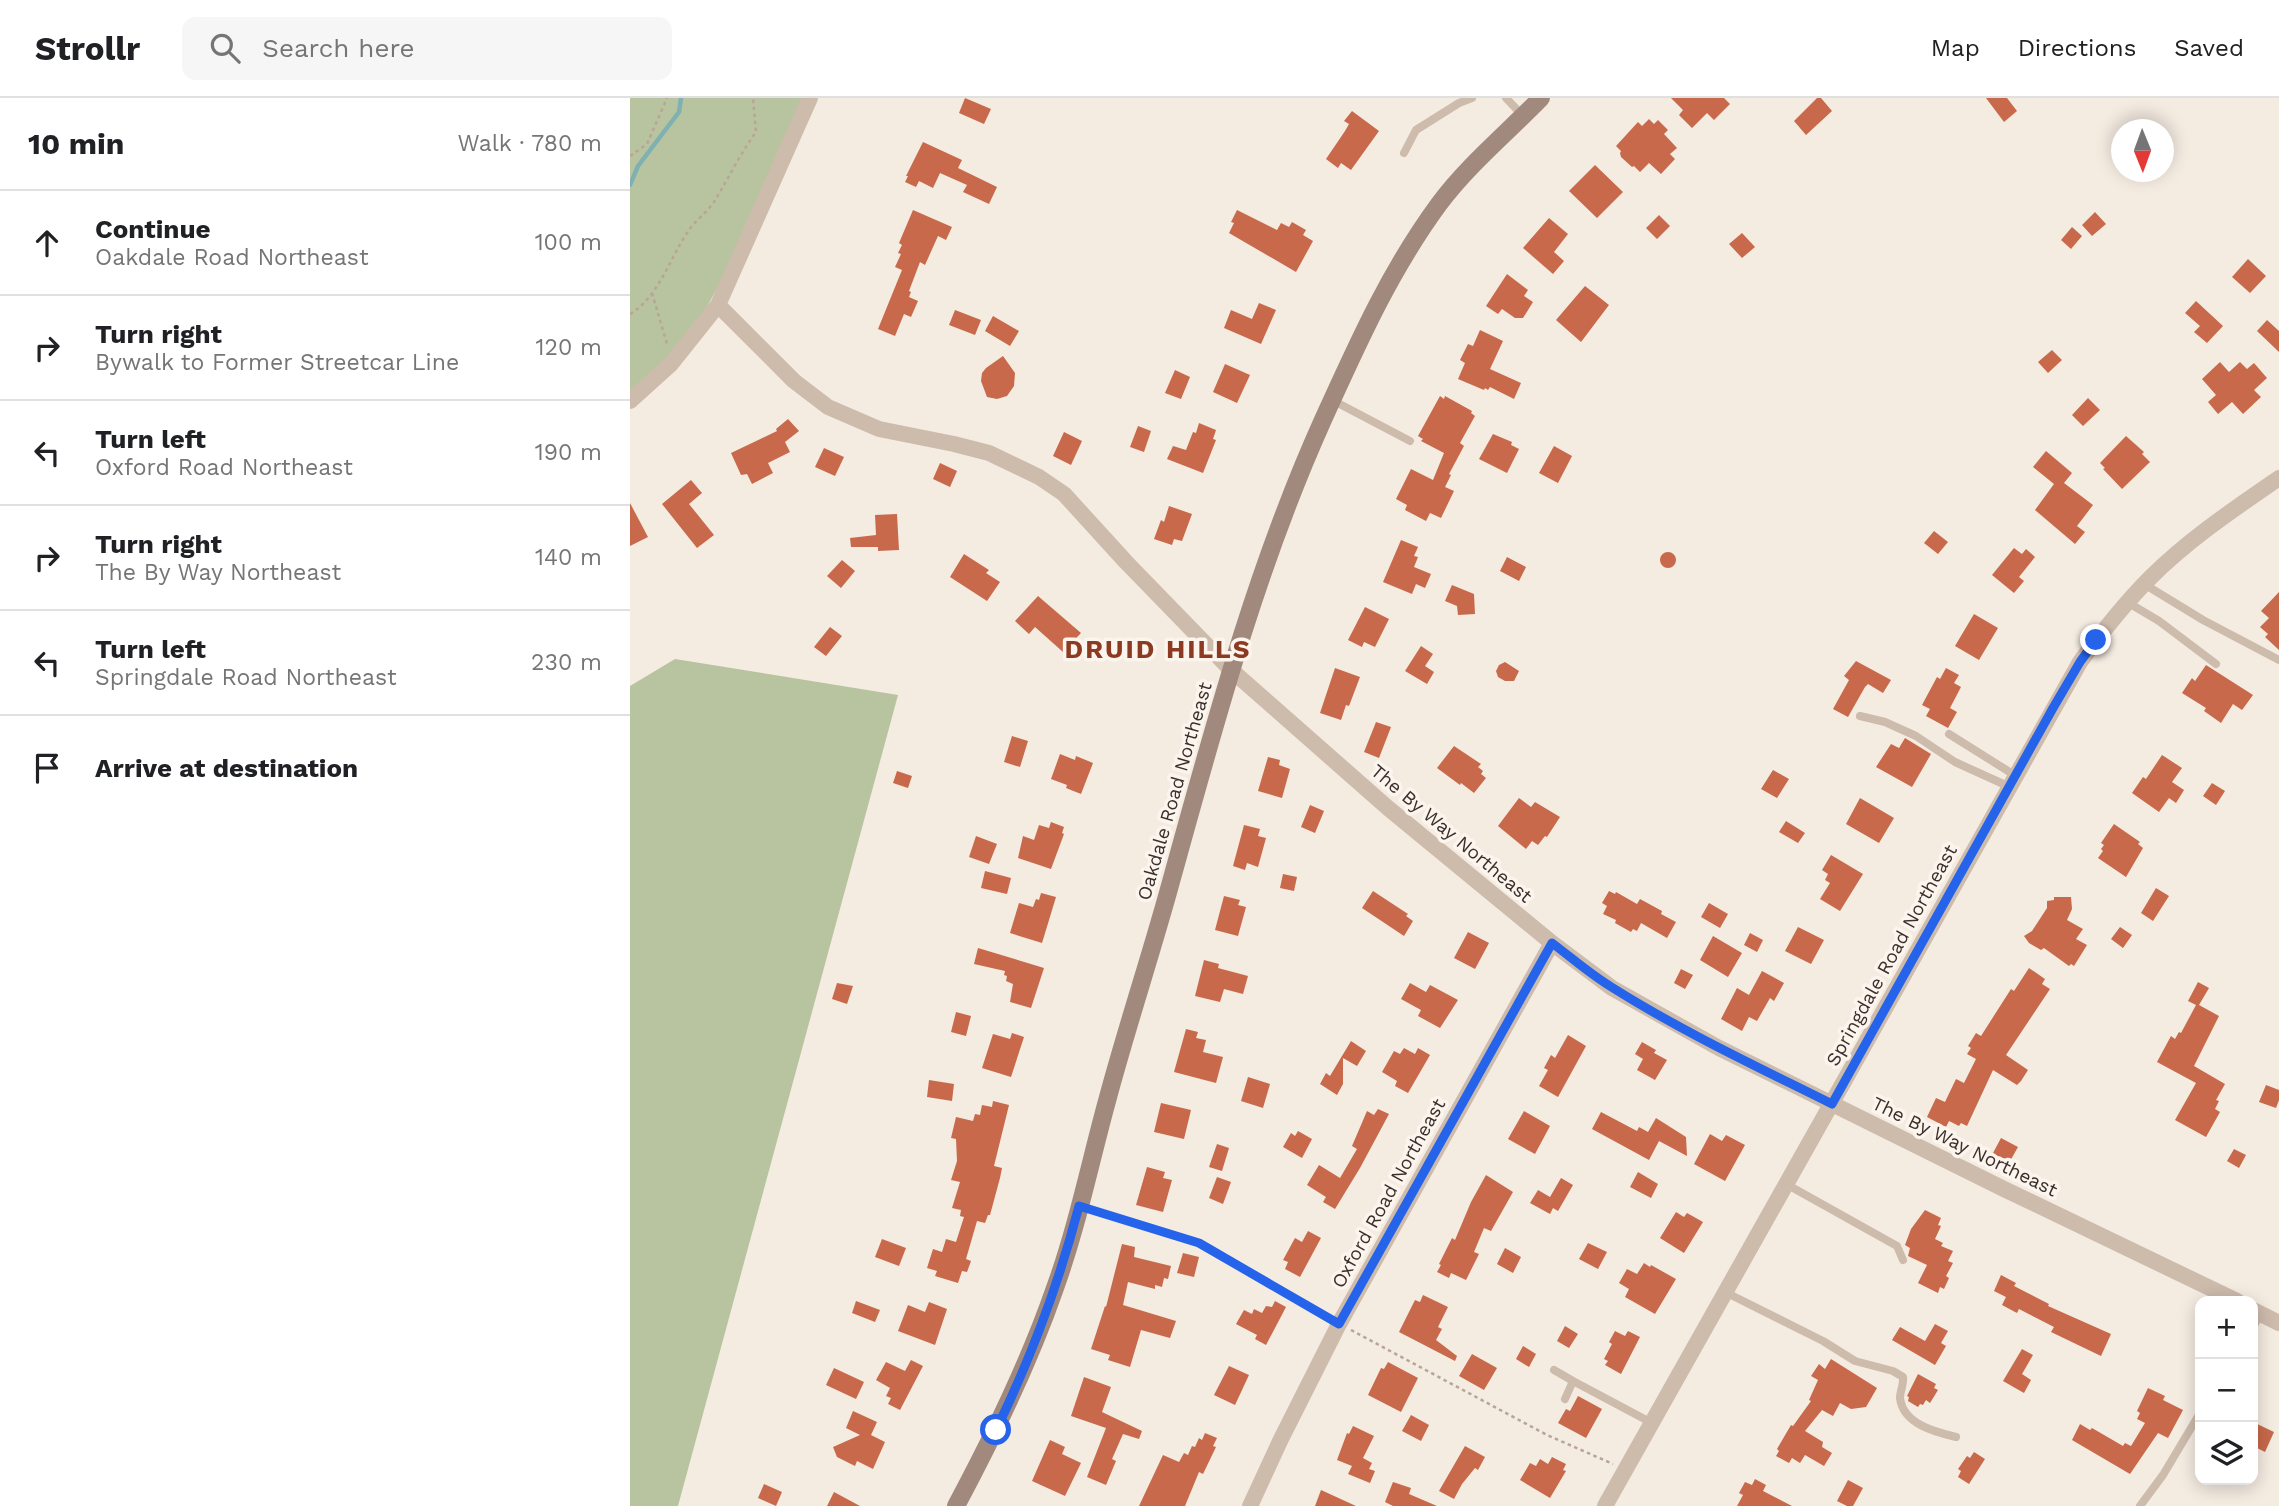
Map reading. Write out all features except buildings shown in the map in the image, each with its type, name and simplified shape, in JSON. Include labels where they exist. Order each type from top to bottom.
[{"type":"street","points":[[630,401],[654,382],[677,357],[718,305],[810,98]]},
{"type":"street","name":"Oakdale Road Northeast","points":[[956,1506],[1014,1391],[1056,1286],[1230,669],[1284,512],[1332,400],[1390,278],[1442,200],[1541,98]]},
{"type":"street","name":"The By Way Northeast","points":[[718,305],[794,381],[828,407],[879,429],[989,453],[1057,489],[1230,669],[1388,808],[1552,943],[1612,988],[1719,1048],[2227,1296]]},
{"type":"street","name":"Springdale Road Northeast","points":[[1605,1506],[2080,662],[2144,584],[2183,548],[2279,478]]},
{"type":"street","name":"Oxford Road Northeast","points":[[1250,1506],[1339,1324],[1552,943]]},
{"type":"street","points":[[2258,1318],[2279,1323]]},
{"type":"lane","points":[[1404,153],[1416,130],[1459,103],[1472,98]]},
{"type":"lane","points":[[1506,98],[1523,116]]},
{"type":"lane","points":[[1332,400],[1410,441]]},
{"type":"lane","points":[[2144,584],[2203,620],[2279,660]]},
{"type":"lane","points":[[2127,602],[2159,621],[2216,664]]},
{"type":"lane","points":[[1860,716],[1885,722],[1916,736],[1955,762],[2013,782]]},
{"type":"lane","points":[[1949,734],[2013,782]]},
{"type":"lane","points":[[1786,1184],[1897,1246],[1903,1260]]},
{"type":"lane","points":[[1725,1292],[1823,1341],[1855,1361],[1892,1371],[1903,1377],[1900,1396],[1908,1416],[1932,1431],[1956,1437]]},
{"type":"lane","points":[[1554,1370],[1652,1423]]},
{"type":"lane","points":[[1564,1399],[1573,1381]]},
{"type":"lane","points":[[2140,1506],[2163,1475],[2195,1421]]},
{"type":"path","points":[[630,156],[647,144],[667,98]]},
{"type":"path","points":[[630,314],[652,292],[690,229],[713,204],[756,132],[753,98]]},
{"type":"path","points":[[652,292],[663,335],[669,350],[677,357]]},
{"type":"path","points":[[1079,1206],[1199,1243],[1339,1324],[1547,1434],[1626,1470]]},
{"type":"green space","points":[[630,98],[807,98],[749,230],[708,305],[692,330],[630,398]]},
{"type":"green space","points":[[675,659],[898,695],[678,1506],[630,1506],[630,686]]},
{"type":"waterway","points":[[630,185],[638,166],[679,112],[681,98]]},
{"type":"district","name":"DRUID HILLS","points":[[1158,649]]},
{"type":"route","points":[[996,1430],[1056,1286],[1079,1206],[1199,1243],[1339,1324],[1552,943],[1612,988],[1638,1003],[1719,1048],[1832,1104],[2053,708],[2096,640]]}]
